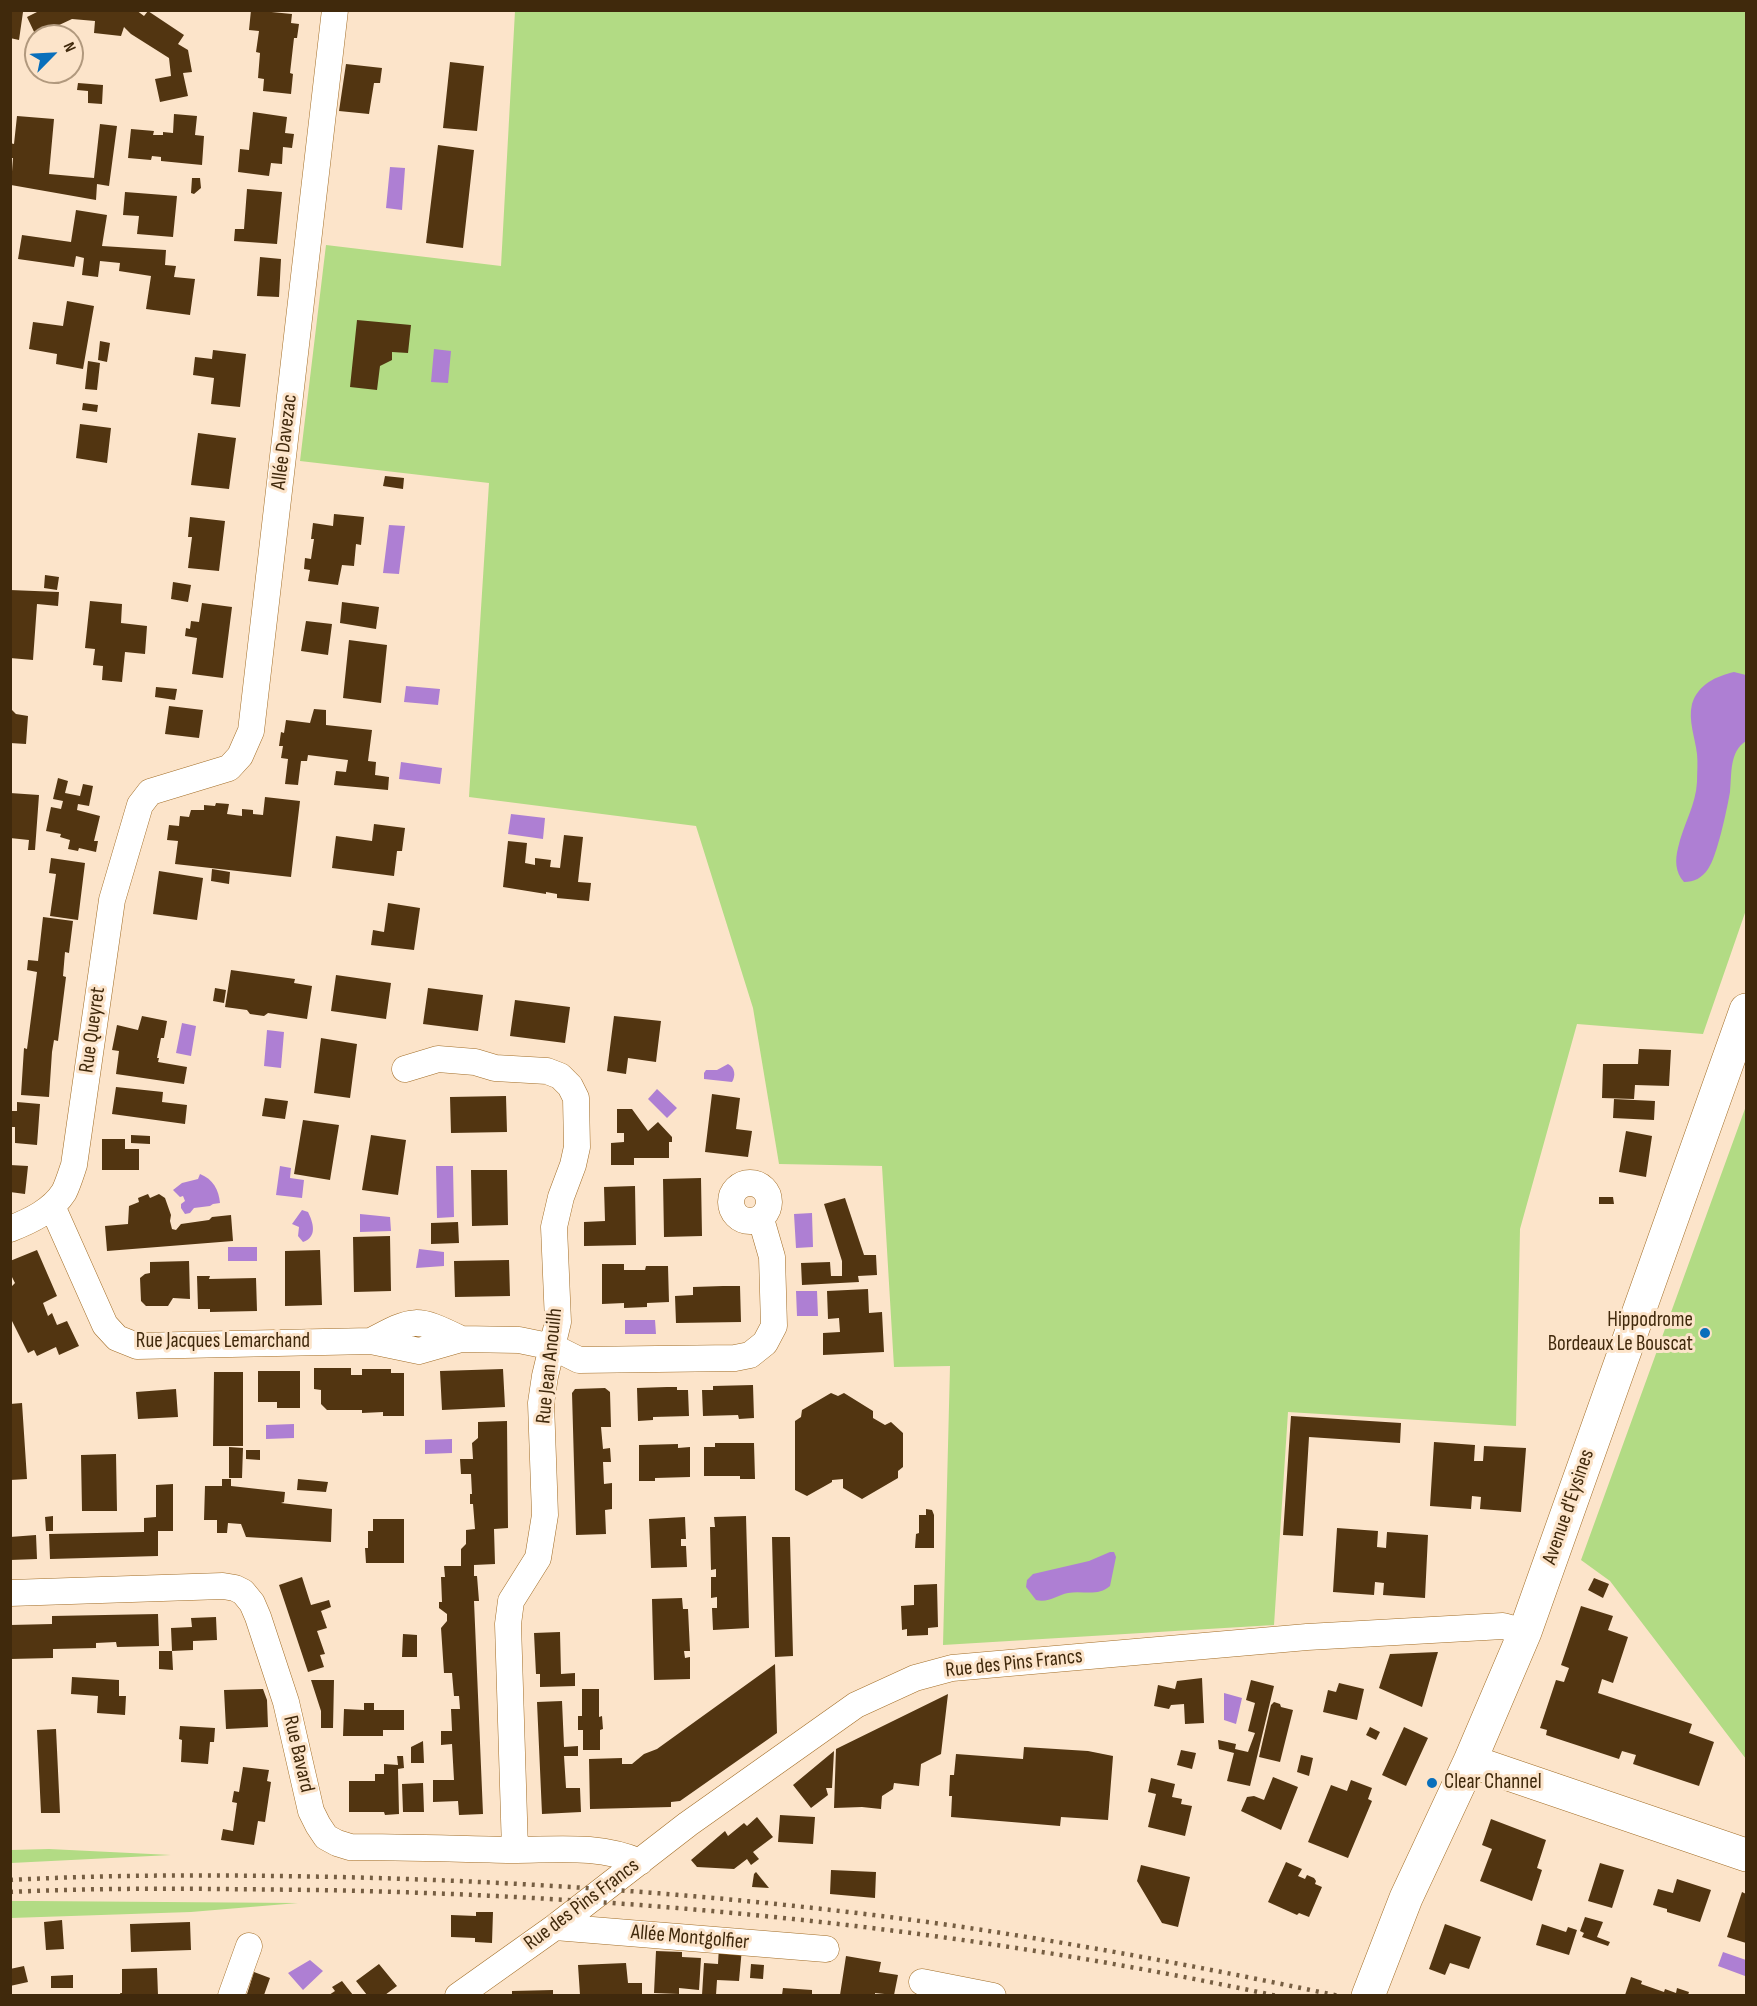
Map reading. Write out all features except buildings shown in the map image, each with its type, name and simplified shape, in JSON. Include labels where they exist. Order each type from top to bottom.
[{"type":"street","name":"Allée Davezac","points":[[140,805],[150,792],[229,768],[240,756],[251,731],[335,10]]},
{"type":"street","name":"Rue Queyret","points":[[10,1229],[32,1220],[52,1206],[64,1191],[74,1165],[112,900],[140,805]]},
{"type":"street","name":"Avenue d'Eysines","points":[[1368,1995],[1406,1898],[1470,1761],[1525,1632],[1746,1010]]},
{"type":"street","name":"Rue Jean Anouilh","points":[[405,1069],[438,1059],[475,1062],[495,1068],[547,1071],[560,1076],[570,1086],[576,1098],[577,1147],[554,1227],[558,1322],[541,1403],[545,1515],[538,1558],[511,1601],[508,1624],[515,1850]]},
{"type":"street","name":"Rue Jacques Lemarchand","points":[[52,1206],[105,1325],[117,1338],[137,1346],[371,1341],[419,1351],[460,1339],[519,1340],[553,1347],[579,1360],[735,1358],[750,1355],[765,1344],[774,1326],[772,1257],[761,1219]]},
{"type":"street","name":"Rue Bavard","points":[[10,1593],[223,1586],[243,1592],[252,1603],[258,1617],[286,1702],[311,1811],[326,1837],[336,1843],[350,1846],[515,1850],[584,1848],[622,1854],[640,1862]]},
{"type":"street","name":"Rue des Pins Francs","points":[[458,1995],[555,1927],[697,1817],[856,1705],[915,1678],[952,1668],[1307,1637],[1503,1626],[1525,1632]]},
{"type":"street","points":[[1470,1761],[1746,1855]]},
{"type":"street","name":"Allée Montgolfier","points":[[555,1927],[826,1949]]},
{"type":"street","points":[[231,1995],[249,1946]]},
{"type":"street","points":[[922,1982],[993,1995]]},
{"type":"green space","points":[[515,11],[1746,11],[1746,910],[1703,1034],[1577,1024],[1520,1229],[1516,1426],[1288,1412],[1274,1625],[943,1645],[950,1366],[894,1367],[882,1166],[779,1164],[753,1008],[696,826],[469,797],[489,483],[300,461],[326,245],[501,266]]},
{"type":"green space","name":"Hippodrome Bordeaux Le Bouscat","points":[[1746,1106],[1746,1759],[1610,1581],[1581,1560]]},
{"type":"green space","points":[[49,1849],[171,1855],[11,1863],[11,1850]]},
{"type":"green space","points":[[11,1901],[298,1903],[191,1912],[11,1918]]},
{"type":"shaded area","points":[[390,167],[405,168],[402,210],[386,208]]},
{"type":"shaded area","points":[[434,349],[451,351],[448,383],[431,382]]},
{"type":"shaded area","points":[[389,525],[405,526],[399,574],[383,573]]},
{"type":"shaded area","points":[[1734,672],[1746,675],[1746,741],[1734,757],[1727,810],[1711,863],[1700,877],[1684,882],[1677,870],[1676,861],[1697,782],[1697,754],[1691,717],[1692,704],[1703,686]]},
{"type":"shaded area","points":[[406,686],[440,689],[438,705],[404,702]]},
{"type":"shaded area","points":[[401,762],[442,768],[440,784],[399,779]]},
{"type":"shaded area","points":[[511,814],[545,818],[543,839],[508,834]]},
{"type":"shaded area","points":[[182,1023],[196,1026],[191,1056],[176,1053]]},
{"type":"shaded area","points":[[267,1030],[284,1032],[281,1068],[264,1066]]},
{"type":"shaded area","points":[[728,1064],[734,1072],[732,1082],[704,1079],[706,1070],[717,1070]]},
{"type":"shaded area","points":[[657,1089],[677,1108],[667,1118],[648,1099]]},
{"type":"shaded area","points":[[280,1166],[291,1168],[290,1178],[304,1180],[302,1198],[276,1195]]},
{"type":"shaded area","points":[[436,1166],[453,1166],[454,1217],[437,1218]]},
{"type":"shaded area","points":[[200,1174],[214,1186],[220,1203],[194,1208],[190,1213],[185,1214],[181,1208],[181,1204],[185,1201],[183,1196],[180,1197],[173,1190],[182,1183],[198,1179]]},
{"type":"shaded area","points":[[302,1210],[308,1212],[313,1229],[311,1237],[303,1242],[298,1236],[299,1227],[292,1224]]},
{"type":"shaded area","points":[[812,1213],[813,1247],[796,1248],[794,1214]]},
{"type":"shaded area","points":[[360,1214],[390,1217],[391,1231],[360,1232]]},
{"type":"shaded area","points":[[228,1247],[257,1247],[257,1261],[228,1261]]},
{"type":"shaded area","points":[[419,1249],[444,1252],[444,1266],[416,1268]]},
{"type":"shaded area","points":[[796,1291],[817,1291],[818,1316],[797,1316]]},
{"type":"shaded area","points":[[625,1320],[655,1320],[656,1334],[625,1334]]},
{"type":"shaded area","points":[[294,1424],[294,1438],[266,1439],[266,1425]]},
{"type":"shaded area","points":[[452,1439],[452,1453],[425,1454],[425,1440]]},
{"type":"shaded area","points":[[1114,1552],[1116,1557],[1110,1586],[1105,1589],[1095,1592],[1073,1592],[1041,1601],[1036,1600],[1026,1587],[1027,1580],[1033,1574],[1089,1561]]},
{"type":"shaded area","points":[[1224,1693],[1242,1698],[1236,1724],[1224,1720]]},
{"type":"shaded area","points":[[1723,1952],[1746,1960],[1745,1976],[1718,1966]]},
{"type":"shaded area","points":[[310,1960],[323,1971],[303,1990],[288,1973]]},
{"type":"railway","points":[[10,1880],[175,1876],[340,1877],[648,1892],[803,1907],[1004,1933],[1244,1976],[1339,1996]]},
{"type":"railway","points":[[10,1892],[126,1889],[318,1890],[439,1893],[680,1908],[920,1934],[1159,1972],[1277,1996]]},
{"type":"place","name":"Hippodrome Bordeaux Le Bouscat","points":[[1705,1333]]},
{"type":"place","name":"Clear Channel","points":[[1432,1783]]}]
